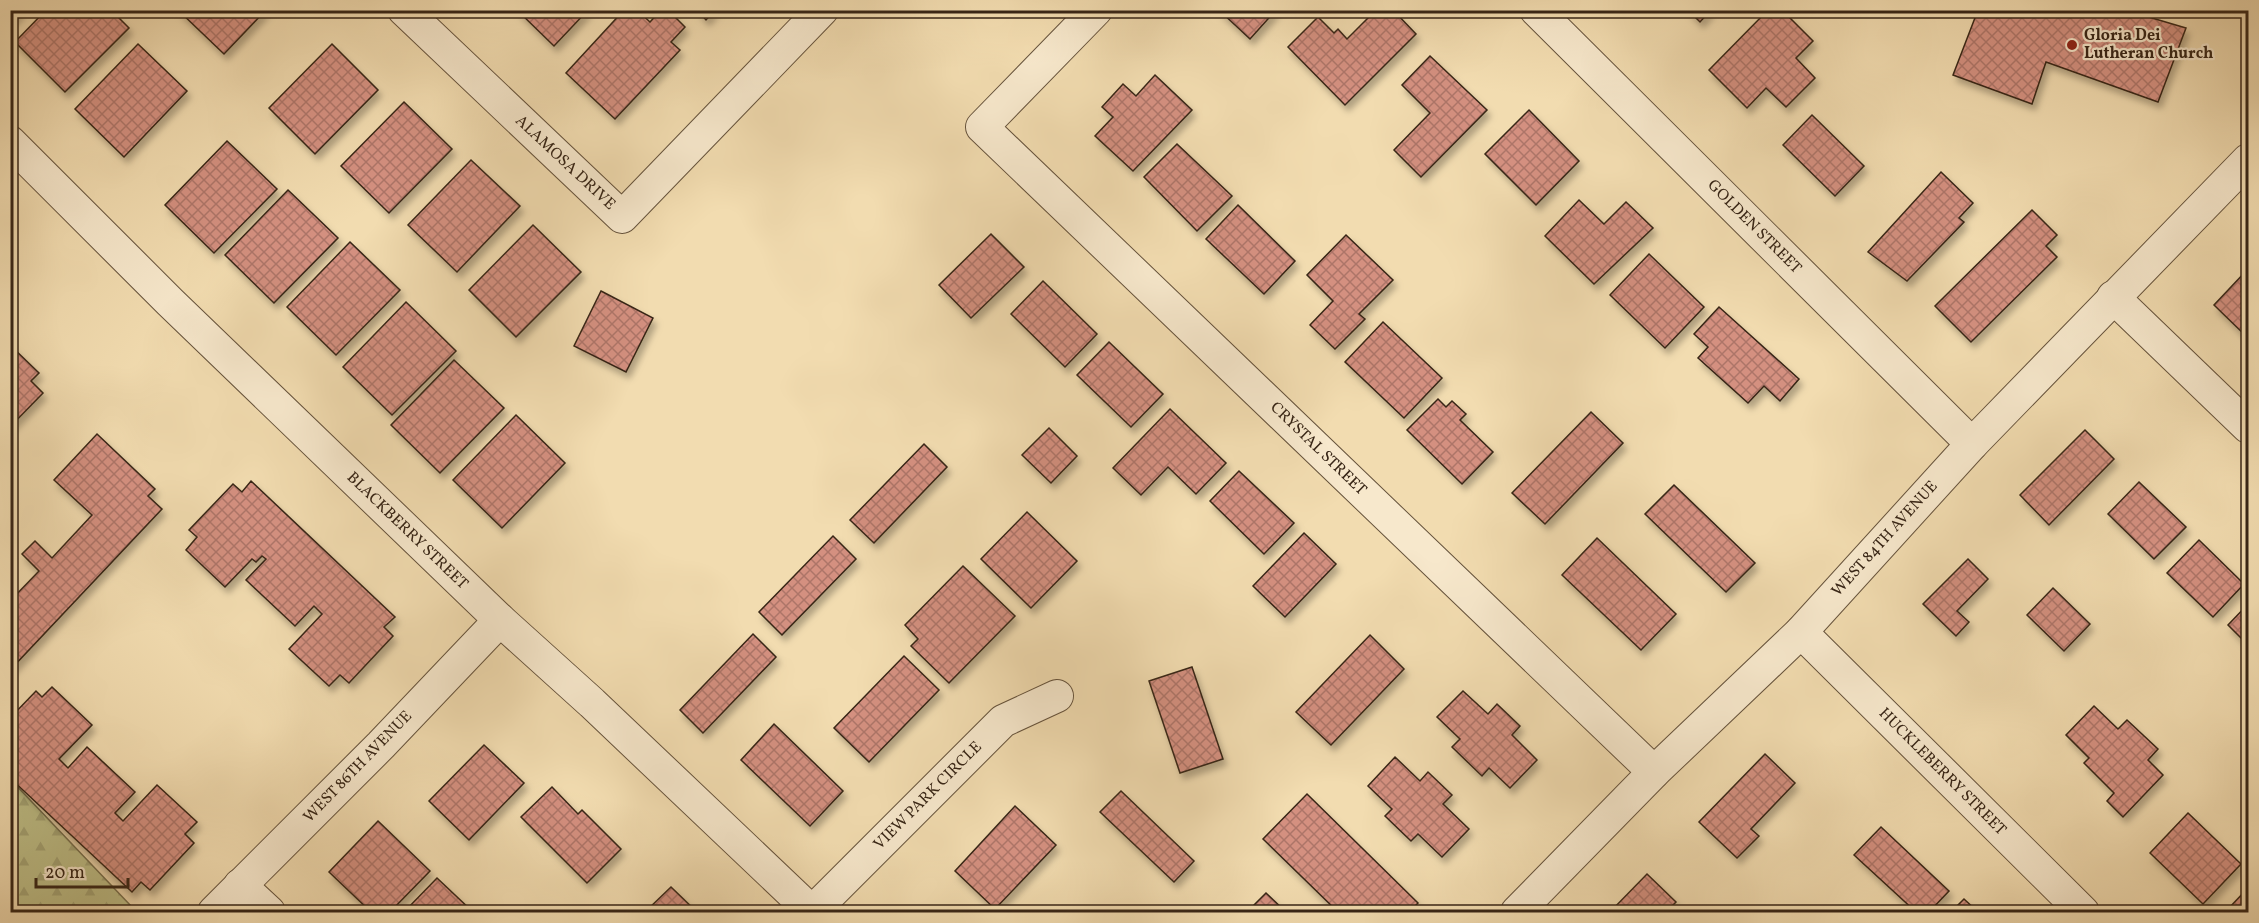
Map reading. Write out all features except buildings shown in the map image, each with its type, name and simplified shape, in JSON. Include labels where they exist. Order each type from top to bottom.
[{"type":"street","name":"ALAMOSA DRIVE","points":[[404,10],[622,217],[822,10]]},
{"type":"street","name":"CRYSTAL STREET","points":[[1096,10],[982,127],[1654,772]]},
{"type":"street","name":"GOLDEN STREET","points":[[1536,10],[1972,444]]},
{"type":"street","name":"BLACKBERRY STREET","points":[[10,142],[170,302],[500,620],[592,703],[812,912]]},
{"type":"street","name":"WEST 84TH AVENUE","points":[[1517,912],[1654,772],[1801,632],[1972,444],[2248,160]]},
{"type":"street","points":[[2113,297],[2248,427]]},
{"type":"street","name":"WEST 86TH AVENUE","points":[[214,912],[381,745],[500,620]]},
{"type":"street","name":"HUCKLEBERRY STREET","points":[[1801,632],[2083,912]]},
{"type":"street","name":"VIEW PARK CIRCLE","points":[[812,912],[1003,721],[1056,696]]},
{"type":"street","points":[[240,885],[269,912]]},
{"type":"green space","points":[[11,780],[131,906],[136,912],[11,912]]},
{"type":"place","name":"Gloria Dei Lutheran Church","points":[[2072,45]]}]
